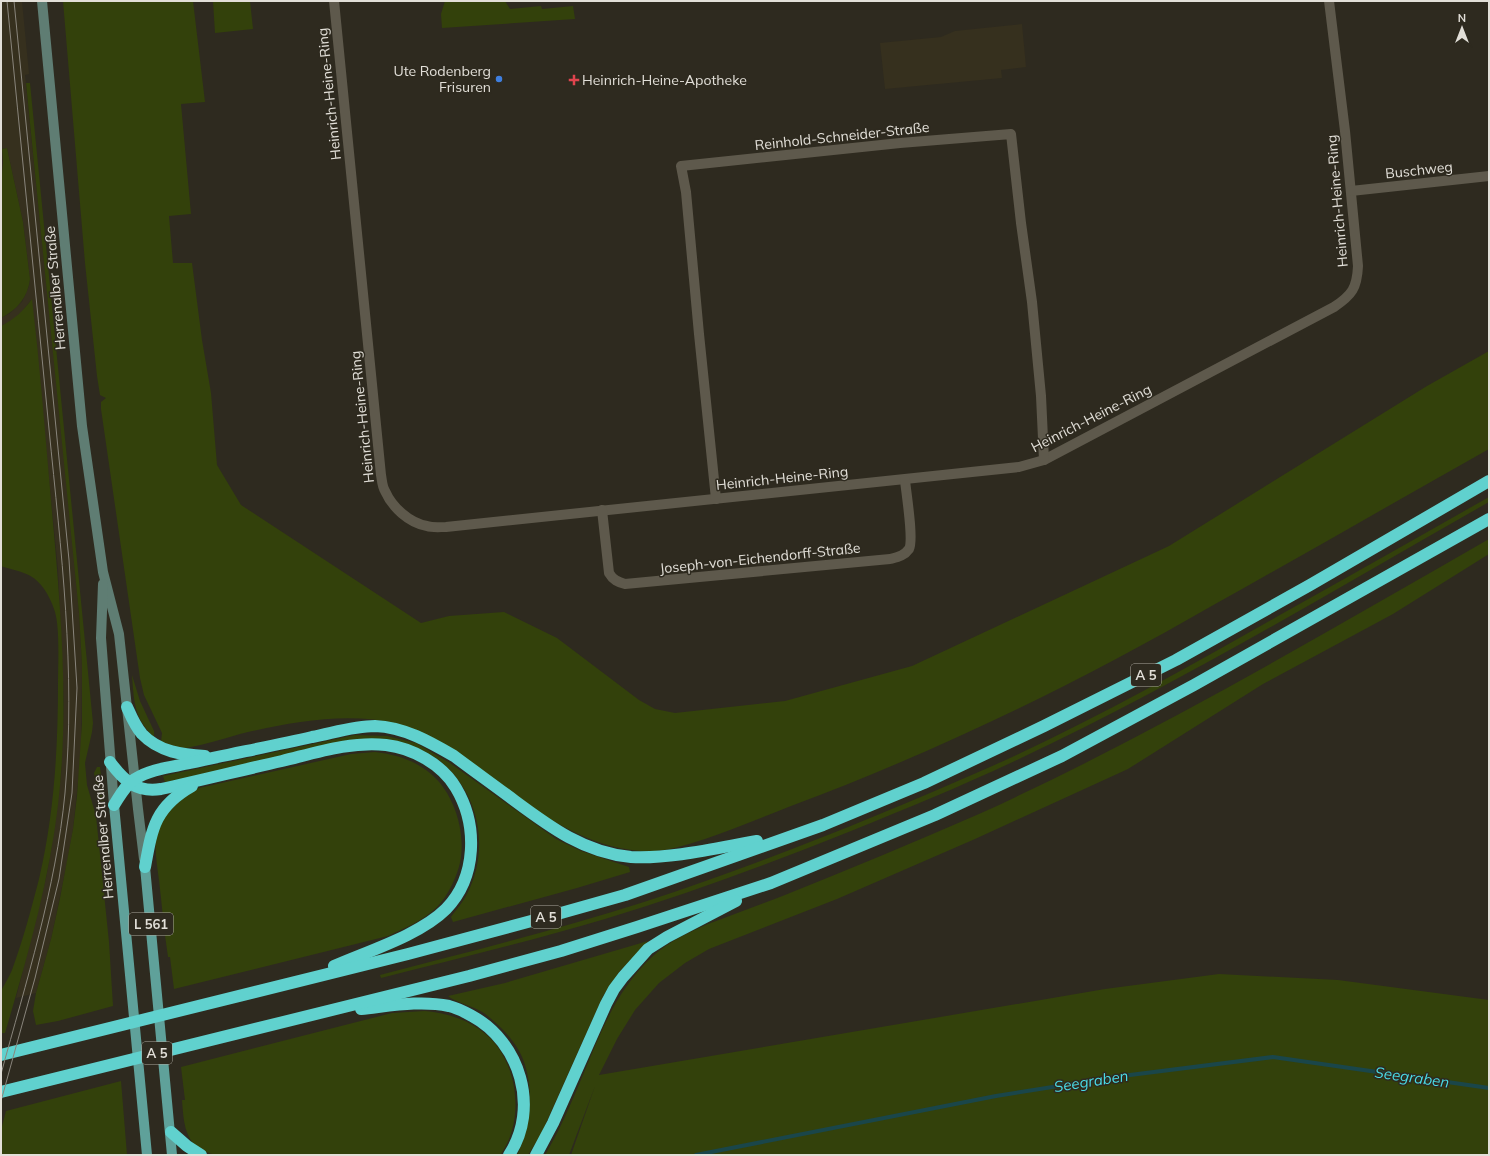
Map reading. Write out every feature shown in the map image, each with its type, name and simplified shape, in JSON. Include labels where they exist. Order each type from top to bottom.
[{"type":"highway","name":"A 5","points":[[1,1055],[488,933],[618,897],[788,836],[823,825],[924,783],[1044,726],[1169,663],[1310,585],[1489,481]]},
{"type":"highway","name":"A 5","points":[[1,1092],[461,978],[560,951],[771,883],[935,815],[1062,756],[1200,682],[1489,519]]},
{"type":"highway","points":[[127,707],[142,734],[155,744],[178,754],[217,757]]},
{"type":"highway","points":[[114,805],[133,783],[154,771],[363,727],[376,726],[391,728],[420,737],[454,756],[555,830],[581,844],[612,854],[630,857],[653,857],[788,836]]},
{"type":"highway","points":[[110,762],[122,778],[146,790],[154,790],[203,780],[333,748],[363,744],[386,745],[408,750],[426,759],[442,771],[455,786],[464,803],[469,823],[471,842],[470,861],[466,877],[458,893],[446,908],[429,923],[407,935],[300,980]]},
{"type":"highway","points":[[145,867],[154,825],[160,813],[178,794],[203,780]]},
{"type":"highway","points":[[536,1155],[553,1123],[606,1004],[614,989],[635,963],[648,949],[667,937],[771,883]]},
{"type":"highway","points":[[314,1014],[415,1003],[449,1006],[463,1011],[480,1020],[497,1034],[508,1048],[517,1065],[522,1082],[524,1100],[520,1134],[509,1155]]},
{"type":"highway","points":[[170,1132],[201,1155]]},
{"type":"main road","name":"Herrenalber Straße","points":[[42,1],[82,426],[103,572],[119,634],[133,783],[145,867],[170,1132]]},
{"type":"main road","name":"Herrenalber Straße","points":[[103,572],[101,638],[110,762],[130,988],[147,1155]]},
{"type":"main road","name":"L 561","points":[[170,1132],[172,1155]]},
{"type":"street","name":"Heinrich-Heine-Ring","points":[[334,1],[381,476],[384,490],[392,503],[412,521],[427,526],[446,526],[905,480],[1019,467],[1044,460],[1334,308],[1345,300],[1357,281],[1358,266],[1351,191],[1329,1]]},
{"type":"street","name":"Reinhold-Schneider-Straße","points":[[716,499],[686,192],[681,166],[900,143],[1012,134],[1021,223],[1032,302],[1041,396],[1044,460]]},
{"type":"street","name":"Buschweg","points":[[1351,191],[1489,176]]},
{"type":"street","name":"Joseph-von-Eichendorff-Straße","points":[[602,510],[609,573],[611,577],[618,582],[625,584],[882,560],[900,557],[910,547],[905,480]]},
{"type":"shaded area","points":[[1,1],[22,1],[29,74],[25,75],[71,524],[82,665],[81,754],[73,829],[67,863],[51,939],[36,993],[16,998],[46,878],[51,850],[61,775],[64,703],[58,569],[31,300],[19,315],[1,326],[1,318],[9,314],[22,302],[29,286],[30,279],[23,222],[7,148],[2,149],[3,174],[1,185]]},
{"type":"shaded area","points":[[1022,24],[1026,67],[1001,70],[1002,78],[885,89],[880,43],[941,37],[955,31]]},
{"type":"green space","points":[[63,1],[193,1],[205,102],[181,104],[191,214],[169,216],[173,263],[192,263],[202,340],[211,393],[217,465],[241,505],[421,623],[449,616],[504,612],[557,638],[639,700],[655,709],[675,713],[785,701],[912,666],[1169,546],[1427,386],[1489,351],[1489,449],[1166,632],[1032,702],[965,734],[861,779],[727,831],[673,848],[657,851],[640,851],[620,848],[584,837],[551,820],[398,724],[379,720],[339,718],[299,722],[240,734],[186,748],[161,742],[162,733],[144,695],[140,678],[101,409],[101,402],[106,398],[100,395],[97,376],[85,263]]},
{"type":"green space","points":[[213,1],[250,1],[253,29],[215,33]]},
{"type":"green space","points":[[445,1],[505,1],[510,9],[541,6],[542,9],[573,6],[575,19],[442,28],[441,14]]},
{"type":"green space","points":[[26,83],[30,83],[93,723],[85,763],[87,785],[96,816],[109,942],[113,1006],[58,1021],[36,1025],[33,1011],[36,993],[51,939],[73,829],[82,723],[82,665],[79,613]]},
{"type":"green space","points":[[7,148],[23,222],[30,279],[27,292],[21,302],[7,315],[1,318],[2,149]]},
{"type":"green space","points":[[32,299],[58,576],[63,690],[62,767],[54,834],[43,891],[5,1033],[1,1033],[1,991],[12,970],[20,947],[39,879],[52,807],[56,758],[58,637],[57,619],[54,608],[43,588],[32,577],[22,572],[1,566],[1,326],[10,321]]},
{"type":"green space","points":[[1489,497],[1489,502],[1257,635],[1079,730],[957,787],[790,855],[667,899],[549,935],[381,978],[380,975],[578,922],[644,902],[819,839],[948,786],[1104,712],[1214,652]]},
{"type":"green space","points":[[1489,539],[1489,554],[1393,614],[1263,684],[1128,769],[975,839],[837,899],[709,949],[685,963],[659,983],[635,1010],[617,1039],[599,1075],[1105,989],[1219,974],[1338,980],[1489,1000],[1489,1155],[571,1155],[595,1086],[569,1155],[545,1155],[566,1113],[605,1023],[621,995],[641,968],[666,946],[708,924],[785,895],[882,855],[979,814],[1045,783],[1109,751],[1237,682]]},
{"type":"green space","points":[[132,675],[140,701],[154,731],[154,737],[142,723],[136,709]]},
{"type":"green space","points":[[355,735],[387,736],[416,743],[450,763],[556,839],[581,851],[629,867],[630,872],[453,922],[451,917],[465,897],[474,877],[478,859],[479,841],[477,823],[472,806],[464,789],[454,774],[440,761],[425,752],[399,742],[165,782],[163,776]]},
{"type":"green space","points":[[375,752],[402,758],[426,770],[443,787],[450,798],[459,821],[462,845],[458,870],[445,898],[431,913],[388,936],[174,989],[170,957],[168,957],[165,938],[156,861],[158,828],[170,810],[187,795],[199,788],[351,754]]},
{"type":"green space","points":[[97,767],[100,767],[105,813],[102,813],[94,773]]},
{"type":"green space","points":[[648,941],[619,972],[603,996],[541,1134],[528,1155],[517,1155],[528,1122],[530,1099],[528,1076],[522,1057],[509,1036],[484,1013],[448,996],[505,983]]},
{"type":"green space","points":[[425,1011],[454,1017],[473,1025],[492,1040],[503,1055],[510,1071],[516,1106],[514,1124],[500,1155],[216,1155],[206,1152],[198,1147],[192,1142],[188,1135],[185,1127],[183,1110],[182,1100],[185,1100],[181,1067],[392,1013]]},
{"type":"green space","points":[[121,1081],[127,1155],[1,1155],[1,1130],[6,1111]]},
{"type":"waterway","name":"Seegraben","points":[[696,1155],[996,1096],[1122,1076],[1273,1057],[1489,1088]]},
{"type":"tram line","points":[[1,1074],[30,970],[55,864],[65,793],[69,701],[66,611],[62,565],[7,1]]},
{"type":"tram line","points":[[1,1101],[35,978],[59,879],[72,793],[77,688],[69,560],[14,1]]},
{"type":"place","name":"Ute Rodenberg Frisuren","points":[[499,79]]},
{"type":"place","name":"Heinrich-Heine-Apotheke","points":[[574,80]]}]
